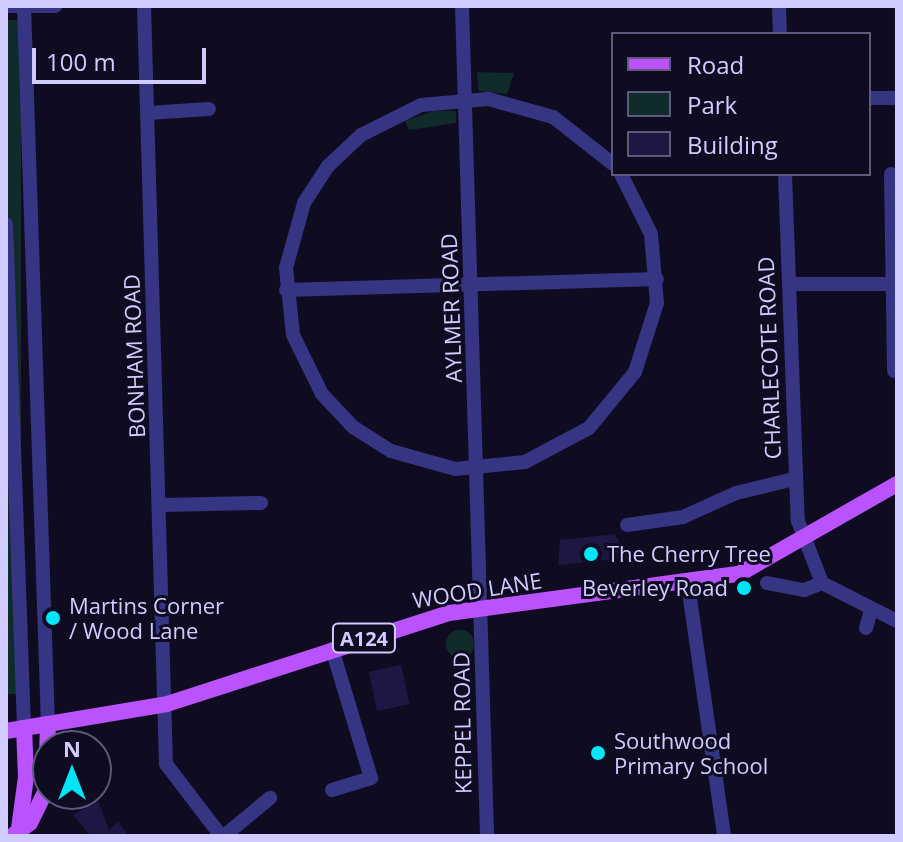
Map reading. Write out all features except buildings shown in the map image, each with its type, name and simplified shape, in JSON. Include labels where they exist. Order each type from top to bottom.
[{"type":"main road","name":"WOOD LANE","points":[[6,731],[167,704],[396,626],[482,609],[688,585],[739,574],[897,484]]},
{"type":"main road","points":[[20,835],[46,790],[48,724]]},
{"type":"main road","points":[[20,835],[24,728]]},
{"type":"street","points":[[6,6],[55,6]]},
{"type":"street","points":[[24,6],[48,724]]},
{"type":"street","name":"BONHAM ROAD","points":[[144,6],[162,505],[166,764],[222,836]]},
{"type":"street","name":"AYLMER ROAD","points":[[462,6],[482,609]]},
{"type":"street","points":[[779,6],[780,32]]},
{"type":"street","points":[[871,98],[897,98]]},
{"type":"street","points":[[611,162],[553,117],[510,103],[466,99],[400,113],[336,157],[296,224],[286,290],[300,356],[337,412],[391,451],[433,465],[478,469],[548,453],[607,411],[645,350],[657,279],[647,224],[622,176]]},
{"type":"street","points":[[148,113],[209,109]]},
{"type":"street","points":[[891,174],[894,371]]},
{"type":"street","name":"CHARLECOTE ROAD","points":[[785,176],[794,479],[805,539]]},
{"type":"street","points":[[6,224],[12,617],[24,728]]},
{"type":"street","points":[[286,290],[657,279]]},
{"type":"street","points":[[789,284],[893,284]]},
{"type":"street","points":[[627,525],[683,517],[736,493],[794,479]]},
{"type":"street","points":[[162,505],[261,503]]},
{"type":"street","points":[[805,539],[822,583],[897,621]]},
{"type":"street","points":[[767,583],[804,590],[822,583]]},
{"type":"street","points":[[688,585],[724,836]]},
{"type":"street","name":"KEPPEL ROAD","points":[[482,609],[487,836]]},
{"type":"street","points":[[866,628],[871,610]]},
{"type":"street","points":[[332,649],[371,778],[332,790]]},
{"type":"street","points":[[222,836],[270,798]]},
{"type":"green space","points":[[7,20],[21,20],[21,694],[7,694]]},
{"type":"green space","points":[[477,72],[514,73],[507,94],[479,91]]},
{"type":"green space","points":[[434,111],[456,111],[456,123],[409,130],[405,121]]},
{"type":"green space","points":[[460,630],[470,634],[474,644],[470,654],[460,658],[450,654],[446,644],[450,634]]},
{"type":"place","name":"The Cherry Tree","points":[[591,554]]},
{"type":"place","name":"Beverley Road","points":[[744,588]]},
{"type":"place","name":"Martins Corner / Wood Lane","points":[[53,618]]},
{"type":"place","name":"Southwood Primary School","points":[[598,753]]}]
